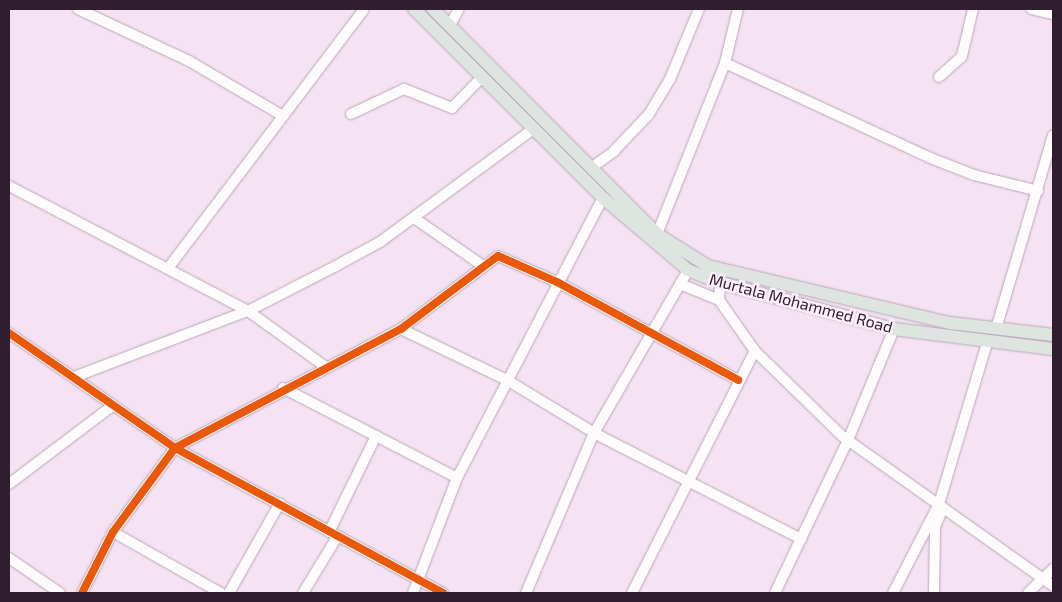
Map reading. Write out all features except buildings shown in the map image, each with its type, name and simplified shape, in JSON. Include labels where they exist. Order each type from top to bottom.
[{"type":"main road","name":"Murtala Mohammed Road","points":[[414,9],[602,198],[635,221],[708,266],[922,317],[996,329],[1053,332]]},
{"type":"main road","name":"Murtala Mohammed Road","points":[[433,9],[591,168],[635,221],[688,270],[720,283],[894,328],[987,343],[1053,349]]},
{"type":"street","points":[[78,9],[189,61],[283,116]]},
{"type":"street","points":[[169,267],[364,9]]},
{"type":"street","points":[[450,26],[459,9]]},
{"type":"street","points":[[591,168],[614,151],[648,114],[670,80],[699,9]]},
{"type":"street","points":[[657,234],[725,63],[738,9]]},
{"type":"street","points":[[939,77],[962,56],[973,9]]},
{"type":"street","points":[[1030,9],[1053,14]]},
{"type":"street","points":[[725,63],[928,157],[1038,191]]},
{"type":"street","points":[[351,114],[404,89],[452,108],[482,77]]},
{"type":"street","points":[[74,377],[248,311],[380,242],[533,129]]},
{"type":"street","points":[[996,329],[1053,135]]},
{"type":"street","points":[[9,186],[169,267],[248,311],[326,366]]},
{"type":"street","points":[[414,593],[457,478],[602,198]]},
{"type":"street","points":[[414,218],[484,266]]},
{"type":"street","points":[[82,593],[113,532],[175,448],[283,388],[401,329],[498,256],[505,256],[557,282],[648,334],[738,380]]},
{"type":"street","points":[[526,593],[594,433],[648,334],[688,270]]},
{"type":"street","points":[[718,300],[720,283]]},
{"type":"street","points":[[680,284],[718,300],[755,351],[848,440],[1050,583]]},
{"type":"street","points":[[774,593],[848,440],[894,328]]},
{"type":"street","points":[[401,329],[507,380],[594,433],[800,539]]},
{"type":"street","points":[[9,333],[175,448],[443,593]]},
{"type":"street","points":[[934,593],[935,527],[987,343]]},
{"type":"street","points":[[632,593],[689,482],[738,380],[755,351]]},
{"type":"street","points":[[283,388],[457,478]]},
{"type":"street","points":[[9,484],[112,406]]},
{"type":"street","points":[[303,593],[333,534],[376,436]]},
{"type":"street","points":[[229,593],[280,504]]},
{"type":"street","points":[[893,593],[941,506]]},
{"type":"street","points":[[113,532],[221,593]]},
{"type":"street","points":[[9,558],[60,593]]},
{"type":"street","points":[[1050,583],[1053,569]]},
{"type":"street","points":[[1028,593],[1050,583]]},
{"type":"cycle path","points":[[82,593],[113,532],[175,448],[401,329],[498,256],[557,282],[738,380]]},
{"type":"cycle path","points":[[9,333],[175,448],[443,593]]}]
